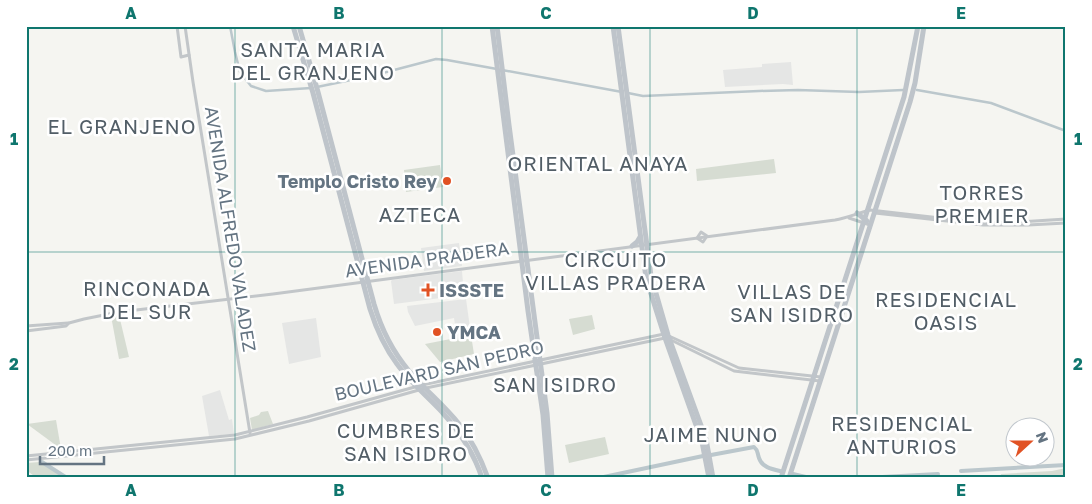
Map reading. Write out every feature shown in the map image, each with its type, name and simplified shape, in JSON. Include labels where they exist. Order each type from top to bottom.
[{"type":"main road","points":[[293,26],[314,86],[375,308],[388,339],[421,387],[459,433],[473,457],[482,478]]},
{"type":"main road","points":[[299,26],[369,281]]},
{"type":"main road","points":[[492,26],[538,363],[548,422],[552,478]]},
{"type":"main road","points":[[497,26],[499,69]]},
{"type":"main road","points":[[613,26],[624,92],[644,245],[667,337],[702,442],[709,478]]},
{"type":"main road","points":[[618,26],[640,234],[644,245]]},
{"type":"main road","points":[[872,210],[874,191],[905,92],[918,26]]},
{"type":"main road","points":[[789,478],[811,408],[836,304],[910,102],[924,26]]},
{"type":"main road","points":[[915,45],[916,60]]},
{"type":"main road","points":[[781,477],[863,246],[866,223],[857,213]]},
{"type":"main road","points":[[632,246],[639,240],[640,234]]},
{"type":"main road","points":[[667,337],[706,439],[714,478]]},
{"type":"main road","points":[[538,363],[548,478]]},
{"type":"main road","points":[[434,398],[432,392],[435,386]]},
{"type":"main road","points":[[421,387],[449,412],[465,432],[483,463],[488,478]]},
{"type":"street","points":[[177,26],[180,57],[189,55]]},
{"type":"street","name":"AVENIDA ALFREDO VALADEZ","points":[[185,26],[250,434]]},
{"type":"street","points":[[872,210],[998,224],[1066,221]]},
{"type":"street","name":"AVENIDA PRADERA","points":[[26,326],[69,323],[119,312],[785,227],[848,218],[857,213],[872,210]]},
{"type":"street","name":"AVENIDA PRADERA","points":[[848,218],[866,223]]},
{"type":"street","name":"AVENIDA PRADERA","points":[[26,331],[66,326],[69,323]]},
{"type":"street","points":[[667,337],[703,356],[738,370],[803,379],[817,378]]},
{"type":"street","name":"BOULEVARD SAN PEDRO","points":[[28,456],[41,459],[222,441],[421,387],[667,337]]},
{"type":"street","points":[[738,370],[817,378]]},
{"type":"street","name":"BOULEVARD SAN PEDRO","points":[[277,427],[319,419],[421,387],[435,386],[448,381]]},
{"type":"street","points":[[318,414],[319,419]]},
{"type":"street","name":"BOULEVARD SAN PEDRO","points":[[26,460],[36,457],[250,434]]},
{"type":"shaded area","points":[[791,62],[793,85],[725,87],[723,70],[762,67],[762,64]]},
{"type":"shaded area","points":[[774,159],[776,173],[697,181],[696,169]]},
{"type":"shaded area","points":[[440,165],[443,187],[406,192],[404,170]]},
{"type":"shaded area","points":[[459,243],[462,266],[424,271],[421,248]]},
{"type":"shaded area","name":"ISSSTE","points":[[462,271],[464,295],[394,304],[392,280]]},
{"type":"shaded area","name":"ISSSTE","points":[[466,299],[471,335],[457,338],[454,318],[415,326],[408,312],[407,306]]},
{"type":"shaded area","points":[[119,315],[129,357],[119,359],[111,316]]},
{"type":"shaded area","points":[[592,315],[595,329],[573,335],[569,319]]},
{"type":"shaded area","points":[[316,318],[321,357],[289,364],[282,323]]},
{"type":"shaded area","points":[[471,335],[474,354],[440,362],[425,344]]},
{"type":"shaded area","points":[[220,390],[229,420],[232,419],[234,434],[209,436],[202,396]]},
{"type":"shaded area","points":[[268,411],[273,424],[252,430],[250,418],[259,415],[261,412]]},
{"type":"shaded area","points":[[56,420],[61,449],[27,424]]},
{"type":"shaded area","points":[[605,437],[609,454],[569,463],[565,445]]},
{"type":"shaded area","points":[[40,462],[65,478],[37,478],[26,470],[26,463]]},
{"type":"shaded area","points":[[1066,468],[1066,478],[1000,478],[1001,474],[1052,471]]},
{"type":"waterway","points":[[230,26],[240,72],[251,86],[266,91],[311,88]]},
{"type":"waterway","points":[[317,87],[375,75],[436,59],[497,69]]},
{"type":"waterway","points":[[502,70],[622,92]]},
{"type":"waterway","points":[[628,93],[643,96],[798,90],[859,92],[903,90]]},
{"type":"waterway","points":[[917,90],[991,103],[1066,131]]},
{"type":"waterway","points":[[711,455],[754,447],[762,464],[780,471]]},
{"type":"waterway","points":[[599,478],[703,456]]},
{"type":"waterway","points":[[42,462],[67,478]]},
{"type":"waterway","points":[[961,471],[1066,465]]},
{"type":"waterway","points":[[793,474],[810,478]]},
{"type":"waterway","points":[[864,478],[938,474]]},
{"type":"place","name":"Templo Cristo Rey","points":[[447,181]]},
{"type":"place","name":"ISSSTE","points":[[428,290]]},
{"type":"place","name":"YMCA","points":[[437,332]]},
{"type":"district","name":"SANTA MARIA DEL GRANJENO","points":[[313,60]]},
{"type":"district","name":"EL GRANJENO","points":[[122,126]]},
{"type":"district","name":"ORIENTAL ANAYA","points":[[598,163]]},
{"type":"district","name":"TORRES PREMIER","points":[[982,204]]},
{"type":"district","name":"AZTECA","points":[[420,214]]},
{"type":"district","name":"CIRCUITO VILLAS PRADERA","points":[[616,270]]},
{"type":"district","name":"RINCONADA DEL SUR","points":[[147,300]]},
{"type":"district","name":"VILLAS DE SAN ISIDRO","points":[[792,302]]},
{"type":"district","name":"RESIDENCIAL OASIS","points":[[946,310]]},
{"type":"district","name":"SAN ISIDRO","points":[[555,384]]},
{"type":"district","name":"JAIME NUNO","points":[[711,434]]},
{"type":"district","name":"RESIDENCIAL ANTURIOS","points":[[902,434]]},
{"type":"district","name":"CUMBRES DE SAN ISIDRO","points":[[406,442]]}]
